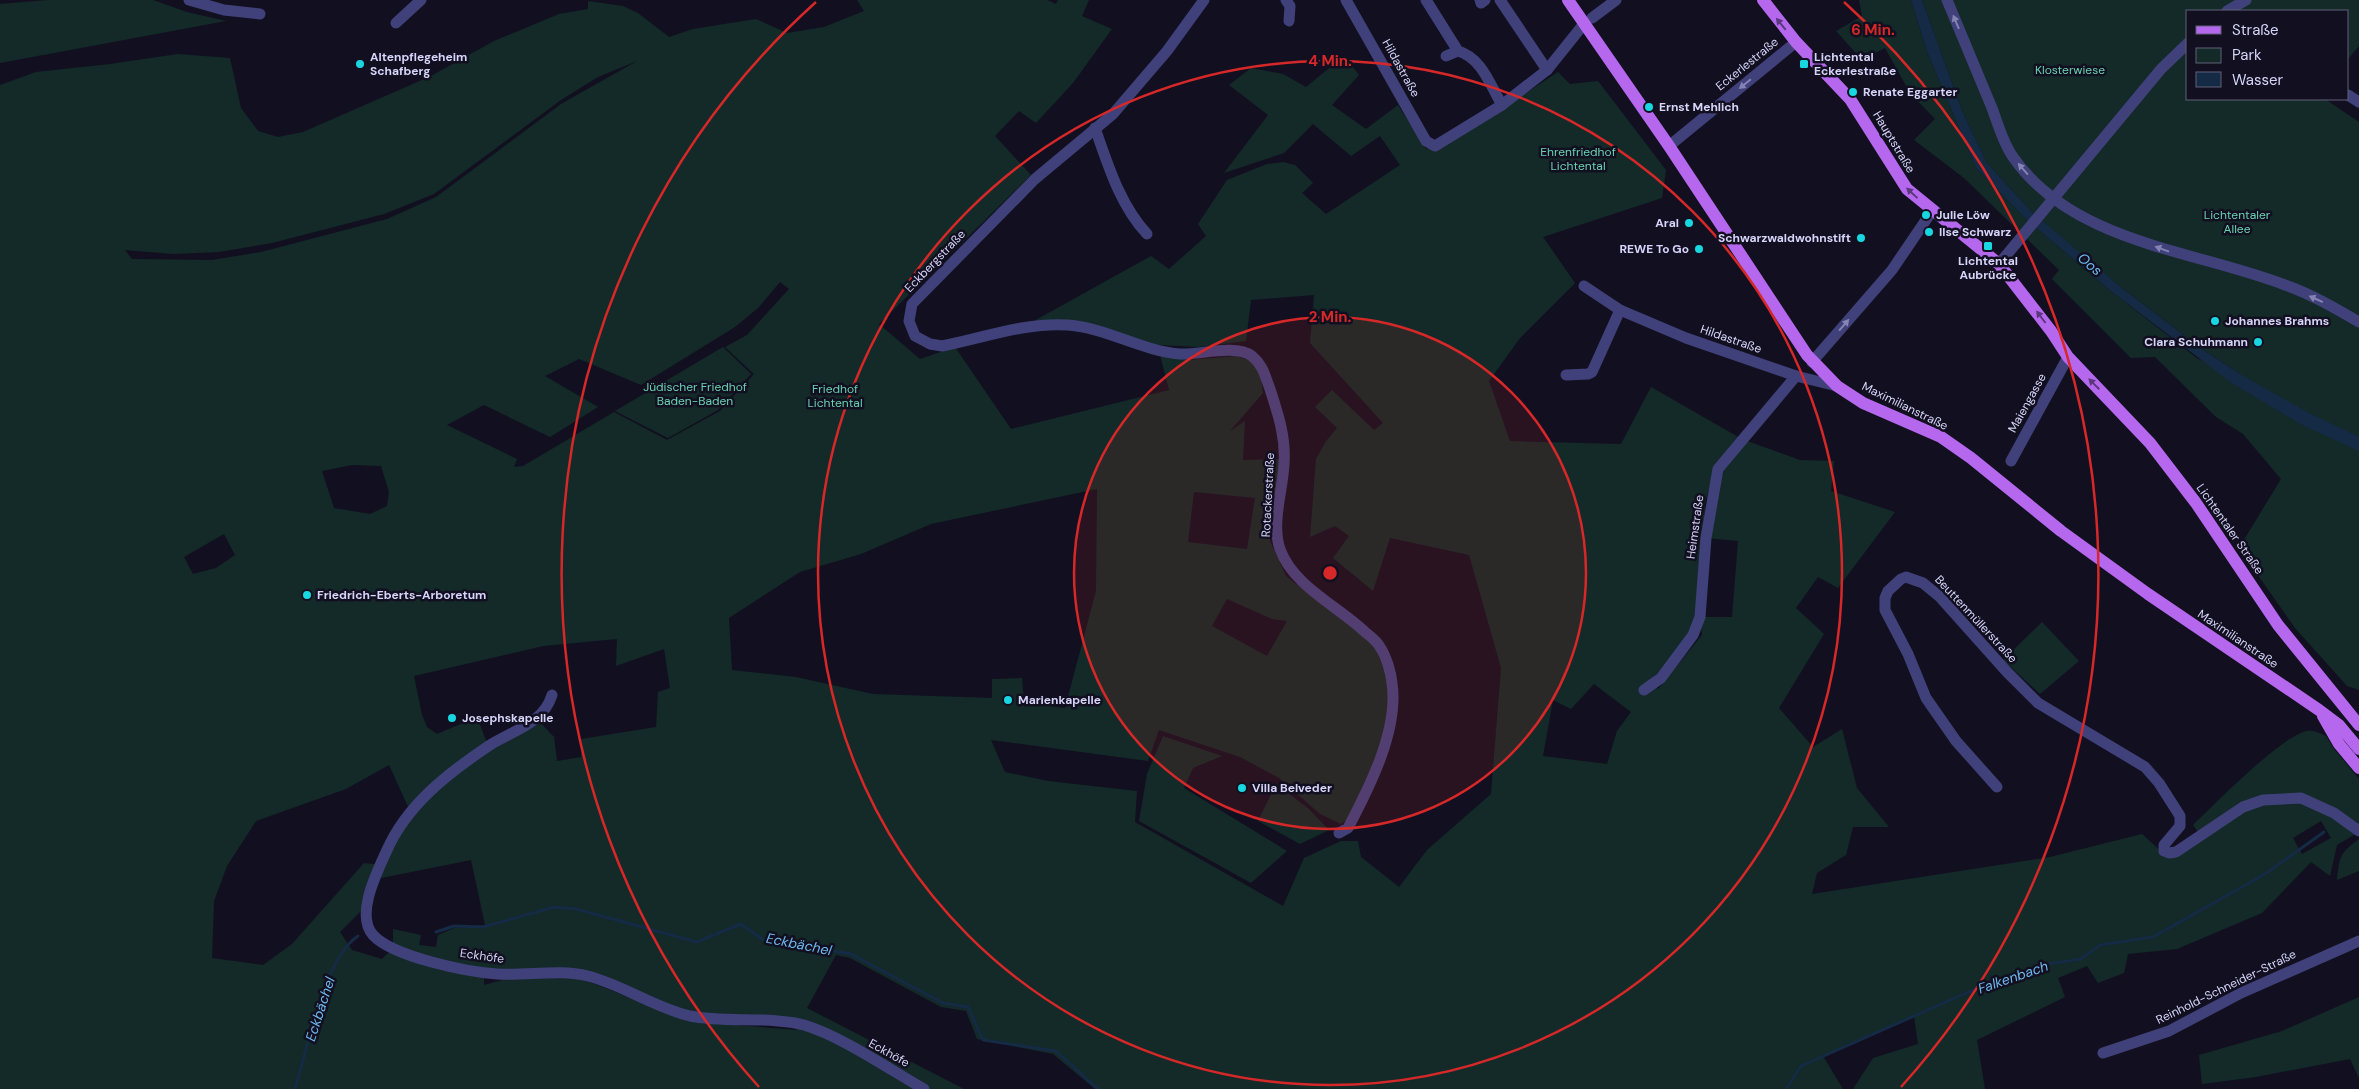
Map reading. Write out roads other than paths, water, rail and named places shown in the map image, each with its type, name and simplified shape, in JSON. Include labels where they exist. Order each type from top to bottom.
[{"type":"main road","name":"Maximilianstraße","points":[[1568,0],[1588,21],[1812,362],[1837,386],[1863,403],[1940,437],[1971,458],[2061,531],[2101,560],[2319,710],[2339,725],[2359,749]]},
{"type":"main road","name":"Hauptstraße","points":[[1762,0],[1796,42],[1850,99],[1874,133],[1896,174],[1907,189],[1999,264],[2051,331],[2068,357]]},
{"type":"main road","name":"Lichtentaler Straße","points":[[2068,357],[2150,443],[2196,503],[2278,624],[2359,725]]},
{"type":"main road","name":"Maximilianstraße","points":[[2319,710],[2338,744],[2359,768]]},
{"type":"street","points":[[188,0],[224,10],[260,14]]},
{"type":"street","points":[[396,23],[421,0]]},
{"type":"street","name":"Eckbergstraße","points":[[1204,0],[1167,51],[1119,107],[1034,179],[912,304],[909,321],[915,336],[930,344],[942,346],[1025,326],[1069,325],[1098,330],[1179,354],[1238,351],[1253,358],[1265,373]]},
{"type":"street","points":[[1286,0],[1290,6],[1289,21]]},
{"type":"street","name":"Hildastraße","points":[[1346,0],[1426,141],[1435,146],[1502,105]]},
{"type":"street","points":[[1426,0],[1458,51]]},
{"type":"street","points":[[1480,0],[1481,2],[1485,0]]},
{"type":"street","points":[[1500,0],[1547,70]]},
{"type":"street","points":[[1446,56],[1458,51],[1468,54],[1476,60],[1502,105],[1547,70],[1588,21],[1616,0]]},
{"type":"street","points":[[1947,0],[2011,155],[2032,179],[2055,199],[2099,224],[2166,250],[2284,284],[2330,305],[2359,322]]},
{"type":"street","points":[[2230,10],[2246,0]]},
{"type":"street","name":"Eckerlestraße","points":[[1669,146],[1796,42]]},
{"type":"street","points":[[1999,264],[2055,199],[2161,69],[2186,45]]},
{"type":"street","points":[[1095,128],[1121,196],[1135,221],[1147,234]]},
{"type":"street","points":[[1812,362],[1892,270],[1932,211]]},
{"type":"street","name":"Hildastraße","points":[[1584,286],[1620,310],[1686,338],[1796,376],[1837,386]]},
{"type":"street","points":[[1566,375],[1588,374],[1592,372],[1620,310]]},
{"type":"street","name":"Maiengasse","points":[[2011,461],[2068,357]]},
{"type":"street","name":"Rotackerstraße","points":[[1265,373],[1280,419],[1284,445],[1277,534],[1280,550],[1293,570],[1308,585],[1360,627],[1380,646],[1392,681],[1392,709],[1376,773],[1348,828],[1340,833]]},
{"type":"street","name":"Heimstraße","points":[[1644,690],[1661,678],[1693,635],[1700,617],[1706,538],[1718,469],[1796,376]]},
{"type":"street","name":"Beuttenmüllerstraße","points":[[1997,787],[1956,741],[1933,709],[1885,610],[1885,598],[1888,591],[1901,579],[1906,577],[1923,583],[1940,597],[2007,672],[2038,703],[2145,766],[2159,783],[2180,816],[2180,826],[2164,845],[2164,851],[2169,853],[2176,852],[2243,807],[2263,800],[2301,798],[2334,813],[2359,831]]},
{"type":"street","name":"Eckhöfe","points":[[552,695],[549,707],[537,719],[488,746],[441,780],[402,821],[387,850],[366,906],[365,920],[372,934],[384,944],[434,963],[498,974],[545,973],[588,976],[690,1016],[801,1024],[822,1032],[924,1089]]},
{"type":"street","name":"Reinhold-Schneider-Straße","points":[[2103,1053],[2169,1031],[2241,993],[2359,941]]},
{"type":"water","name":"Oos","points":[[1911,0],[1922,0],[1963,113],[1987,163],[2033,213],[2122,288],[2202,349],[2240,374],[2309,413],[2359,437],[2359,451],[2304,426],[2233,384],[2112,292],[2027,220],[1976,168],[1927,52]]},
{"type":"waterway","name":"Falkenbach","points":[[1786,1089],[1801,1066],[1966,993],[2041,965],[2081,959],[2100,945],[2153,937],[2265,874],[2324,832]]},
{"type":"waterway","name":"Eckbächel","points":[[436,932],[454,926],[483,927],[554,907],[576,909],[697,942],[741,924],[762,939],[851,954],[943,1003],[968,1007],[983,1040],[1056,1051],[1098,1089]]},
{"type":"waterway","name":"Eckbächel","points":[[295,1089],[327,983],[346,947],[358,936]]},
{"type":"place","name":"Altenpflegeheim Schafberg","points":[[360,64]]},
{"type":"place","name":"Lichtental Eckerlestraße","points":[[1804,64]]},
{"type":"place","name":"Renate Eggarter","points":[[1853,92]]},
{"type":"place","name":"Ernst Mehlich","points":[[1649,107]]},
{"type":"place","name":"Julie Löw","points":[[1926,215]]},
{"type":"place","name":"Aral","points":[[1689,223]]},
{"type":"place","name":"Ilse Schwarz","points":[[1929,232]]},
{"type":"place","name":"Schwarzwaldwohnstift","points":[[1861,238]]},
{"type":"place","name":"Lichtental Aubrücke","points":[[1988,246]]},
{"type":"place","name":"REWE To Go","points":[[1699,249]]},
{"type":"place","name":"Johannes Brahms","points":[[2215,321]]},
{"type":"place","name":"Clara Schuhmann","points":[[2258,342]]},
{"type":"place","name":"Friedrich-Eberts-Arboretum","points":[[307,595]]},
{"type":"place","name":"Marienkapelle","points":[[1008,700]]},
{"type":"place","name":"Josephskapelle","points":[[452,718]]},
{"type":"place","name":"Villa Belveder","points":[[1242,788]]},
{"type":"park label","name":"Klosterwiese","points":[[2070,70]]},
{"type":"park label","name":"Ehrenfriedhof Lichtental","points":[[1578,159]]},
{"type":"park label","name":"Lichtentaler Allee","points":[[2237,222]]},
{"type":"park label","name":"Jüdischer Friedhof Baden-Baden","points":[[695,394]]},
{"type":"park label","name":"Friedhof Lichtental","points":[[835,396]]}]
